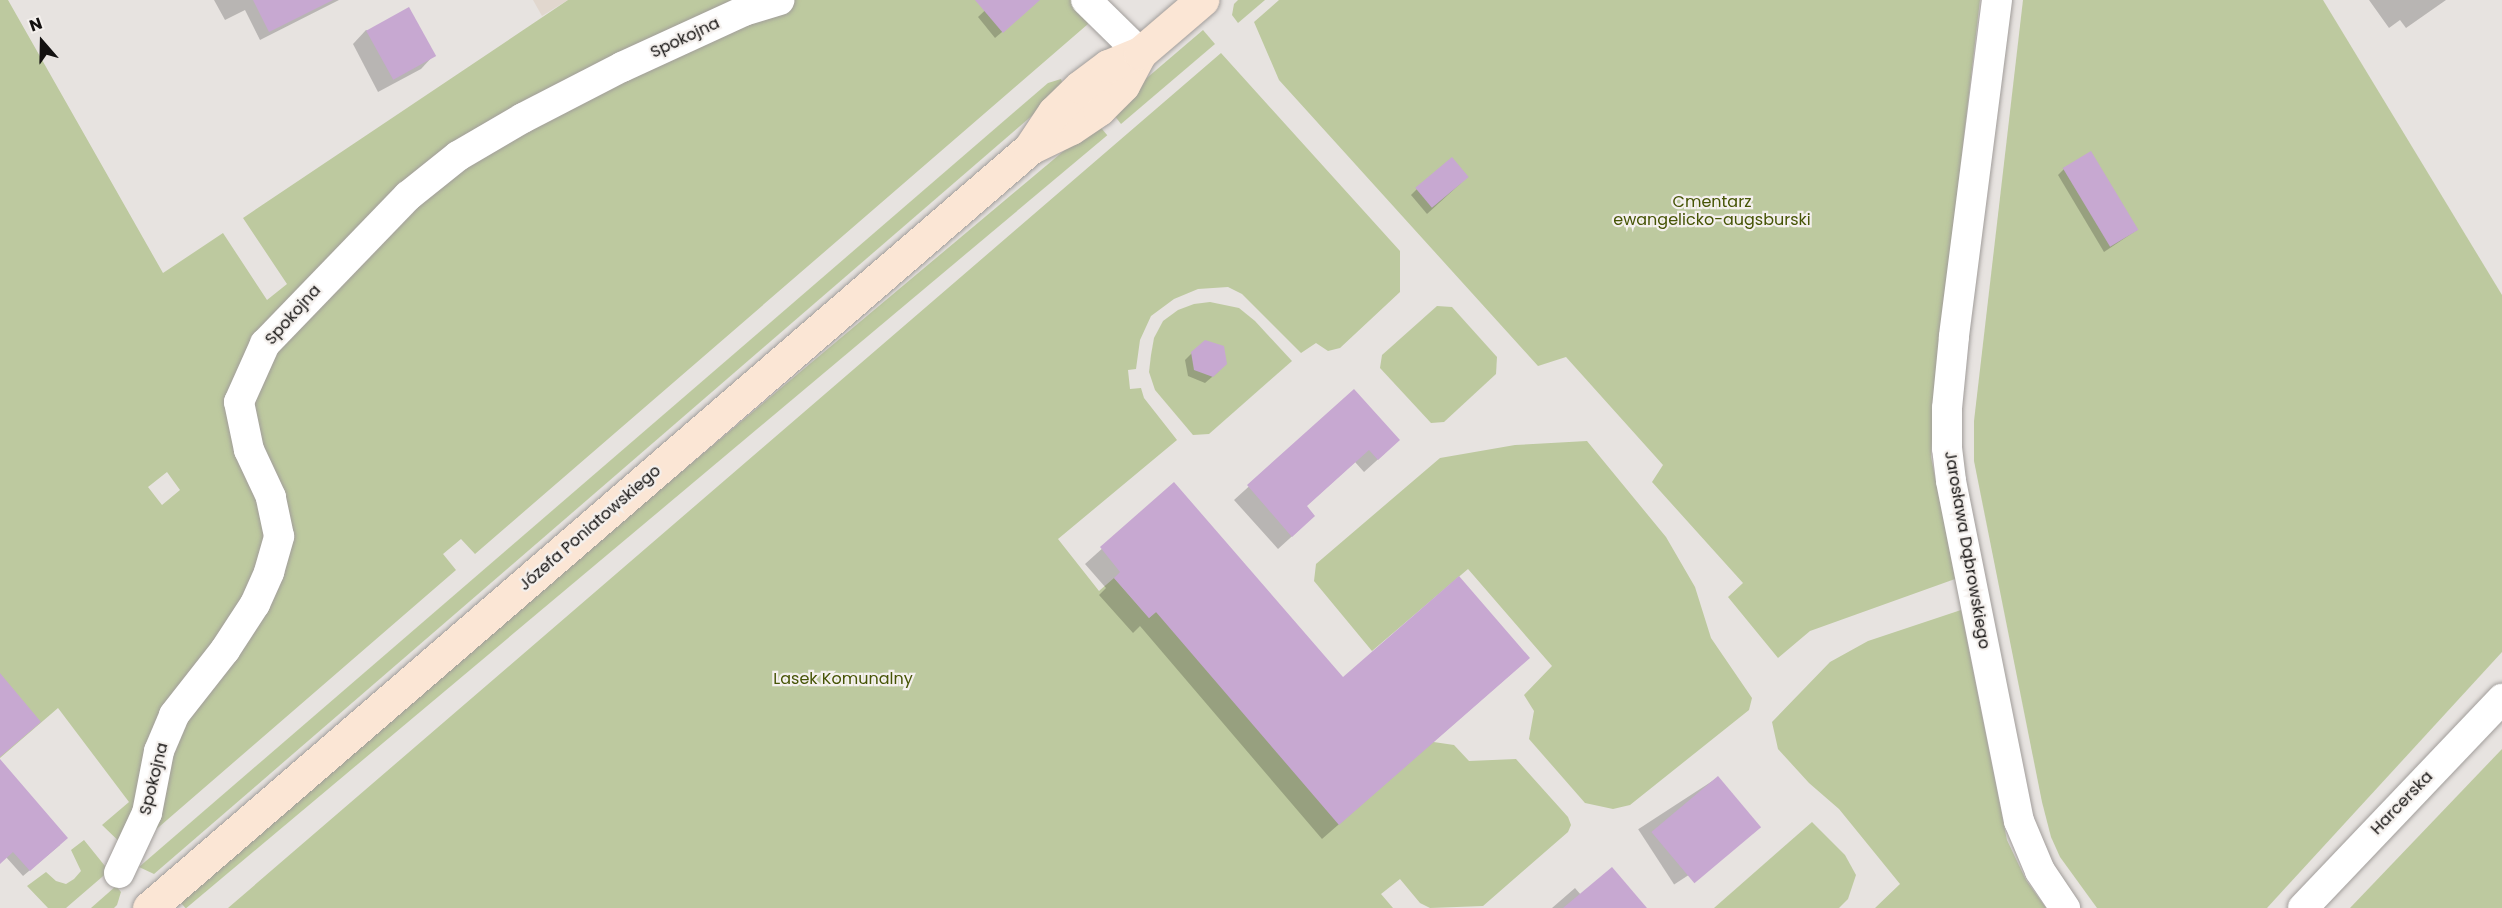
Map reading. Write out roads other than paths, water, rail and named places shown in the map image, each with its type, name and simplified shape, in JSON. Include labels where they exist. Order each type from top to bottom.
[{"type":"street","name":"Spokojna","points":[[119,873],[147,813],[159,751],[174,715],[225,650],[255,604],[269,572],[279,536],[271,497],[249,450],[239,402],[265,344],[408,196],[458,156],[523,118],[622,67],[744,11],[779,0]]},
{"type":"street","points":[[1086,0],[1140,53]]},
{"type":"street","name":"Józefa Poniatowskiego","points":[[149,908],[1030,148],[1071,128],[1099,109],[1123,85],[1140,53],[1202,0]]},
{"type":"street","name":"Jarosława Dąbrowskiego","points":[[1997,0],[1954,337],[1947,448],[1951,481],[2019,821],[2040,871],[2065,908]]},
{"type":"street","name":"Harcerska","points":[[2303,908],[2502,699]]},
{"type":"park label","name":"Cmentarz ewangelicko-augsburski","points":[[1712,211]]},
{"type":"park label","name":"Lasek Komunalny","points":[[843,679]]}]
